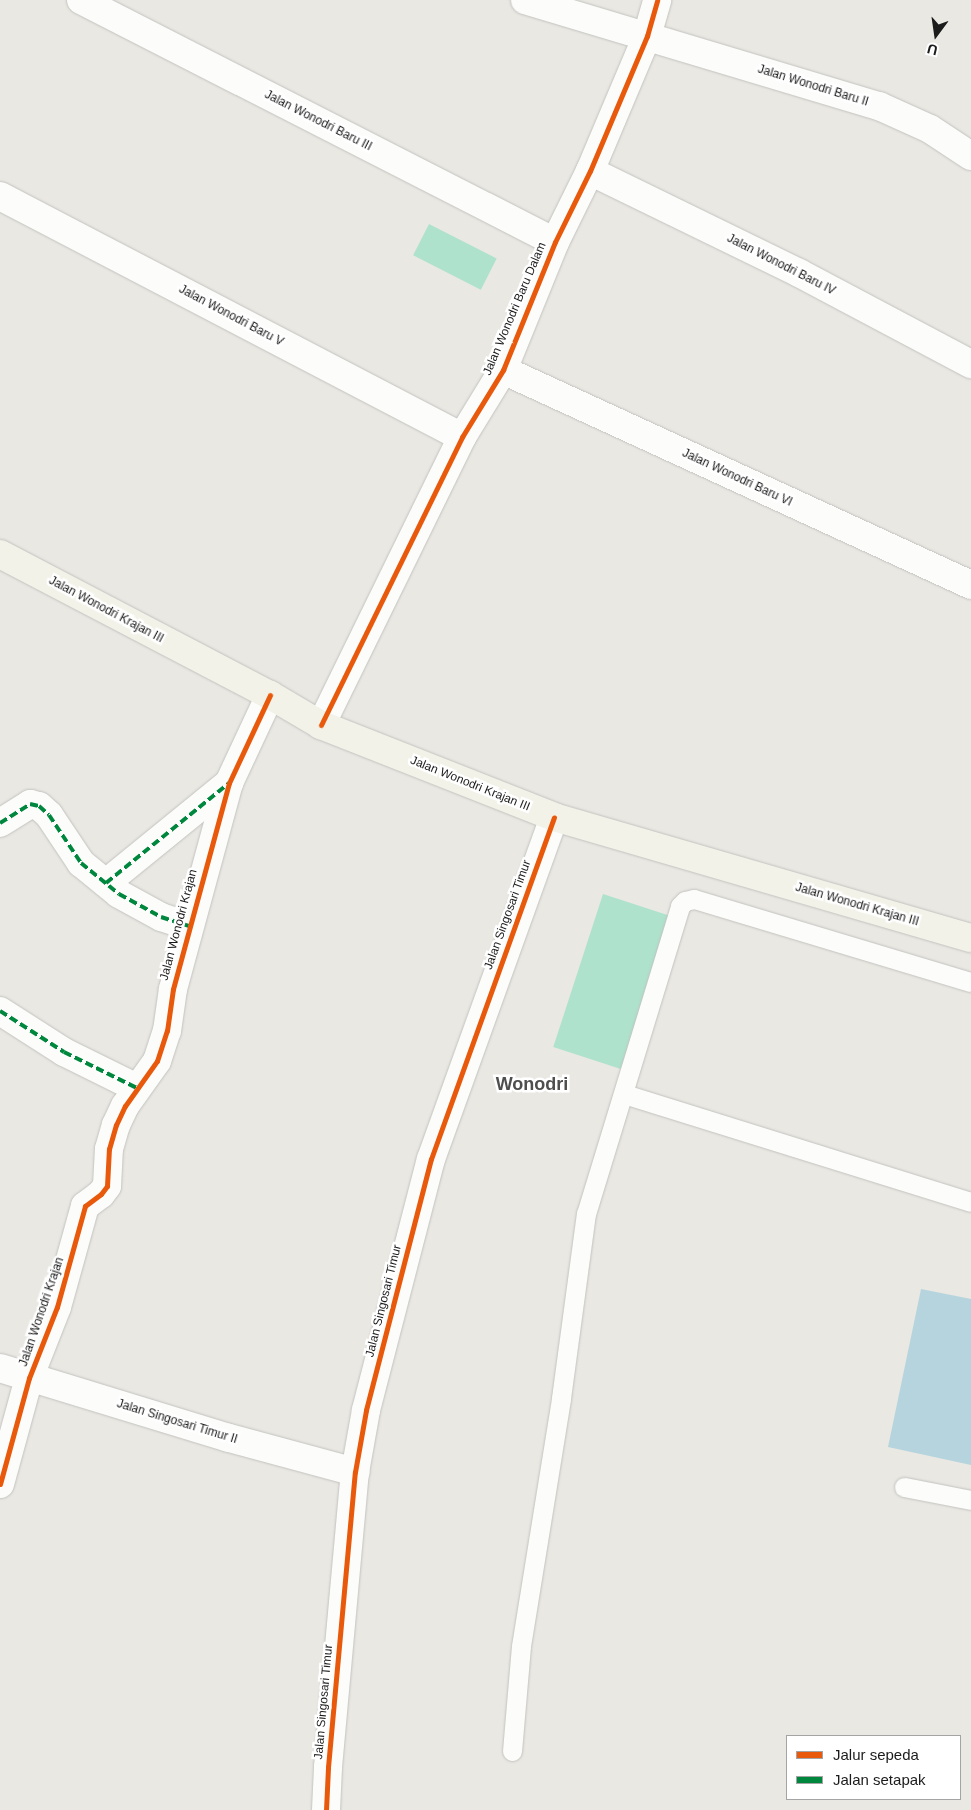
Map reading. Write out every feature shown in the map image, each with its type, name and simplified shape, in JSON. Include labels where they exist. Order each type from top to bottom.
[{"type":"main road","name":"Jalan Wonodri Krajan III","points":[[0,554],[270,696],[321,725],[554,817],[971,938]]},
{"type":"street","name":"Jalan Wonodri Baru III","points":[[81,0],[555,242]]},
{"type":"street","name":"Jalan Wonodri Baru II","points":[[525,0],[879,106],[930,129],[971,156]]},
{"type":"street","name":"Jalan Wonodri Baru Dalam","points":[[321,725],[462,437],[503,370],[555,242],[590,171],[647,36],[657,0]]},
{"type":"street","name":"Jalan Wonodri Baru IV","points":[[590,171],[799,273],[971,364]]},
{"type":"street","name":"Jalan Wonodri Baru V","points":[[0,196],[462,437]]},
{"type":"street","name":"Jalan Wonodri Baru VI","points":[[503,370],[971,585]]},
{"type":"street","name":"Jalan Wonodri Krajan","points":[[0,1484],[29,1378],[57,1307],[86,1206],[102,1194],[106,1186],[109,1150],[116,1126],[125,1106],[157,1061],[167,1031],[173,989],[189,926],[229,783],[270,696]]},
{"type":"street","points":[[106,883],[229,783]]},
{"type":"street","points":[[0,823],[30,804],[39,806],[49,815],[81,863],[119,894],[161,917],[189,926]]},
{"type":"street","name":"Jalan Singosari Timur","points":[[326,1810],[328,1767],[355,1472],[366,1410],[431,1159],[554,817]]},
{"type":"street","points":[[0,1011],[64,1052],[137,1088]]},
{"type":"street","name":"Jalan Singosari Timur II","points":[[0,1368],[355,1472]]},
{"type":"lane","points":[[512,1751],[522,1646],[561,1398],[586,1214],[680,906],[685,901],[694,899],[971,982]]},
{"type":"lane","points":[[624,1094],[971,1202]]},
{"type":"lane","points":[[904,1487],[971,1500]]},
{"type":"green space","points":[[429,224],[497,259],[481,290],[413,255]]},
{"type":"green space","points":[[603,894],[671,916],[621,1069],[553,1047]]},
{"type":"water","points":[[921,1289],[971,1299],[971,1465],[888,1447]]},
{"type":"marked path","points":[[106,883],[229,783]]},
{"type":"marked path","points":[[0,823],[30,804],[39,806],[49,815],[81,863],[119,894],[161,917],[189,926]]},
{"type":"marked path","points":[[0,1011],[64,1052],[137,1088]]},
{"type":"cycle path","points":[[321,725],[462,437],[503,370],[555,242],[590,171],[647,36],[657,0]]},
{"type":"cycle path","points":[[0,1484],[29,1378],[57,1307],[85,1206],[101,1194],[107,1186],[109,1149],[116,1125],[125,1106],[157,1061],[167,1031],[173,989],[229,783],[270,695]]},
{"type":"cycle path","points":[[326,1810],[328,1767],[355,1472],[366,1410],[431,1159],[554,817]]},
{"type":"district","name":"Wonodri","points":[[532,1084]]}]
